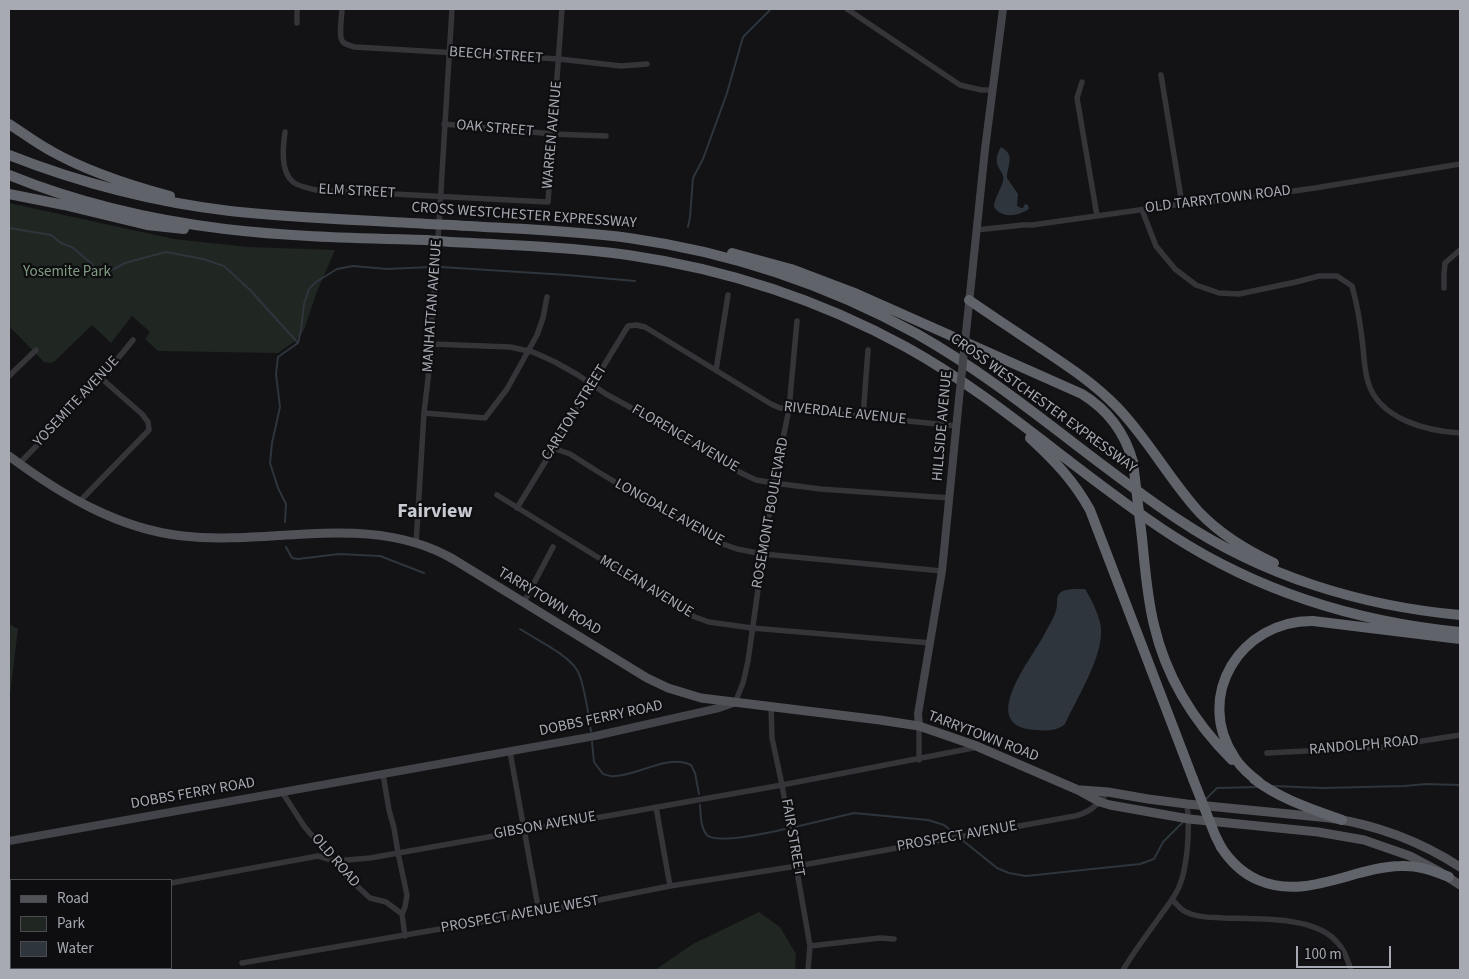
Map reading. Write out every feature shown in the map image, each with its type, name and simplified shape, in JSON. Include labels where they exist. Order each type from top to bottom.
[{"type":"highway","points":[[9,124],[51,152],[100,174],[149,190],[229,211]]},
{"type":"highway","name":"CROSS WESTCHESTER EXPRESSWAY","points":[[9,156],[50,171],[116,190],[176,203],[229,211],[585,233],[654,242],[699,251],[767,270],[832,294],[896,323],[936,346],[976,371],[1143,495],[1194,530],[1220,545],[1262,565],[1326,590],[1393,606],[1460,615]]},
{"type":"highway","name":"CROSS WESTCHESTER EXPRESSWAY","points":[[9,175],[44,188],[111,208],[173,221],[227,229],[334,237],[426,240],[629,255],[696,267],[740,279],[805,300],[868,327],[928,360],[985,397],[1152,522],[1192,548],[1233,570],[1276,589],[1344,612],[1413,627],[1460,632]]},
{"type":"highway","points":[[9,194],[146,225],[227,229]]},
{"type":"highway","points":[[654,242],[699,247],[746,256],[814,277],[901,312],[1074,390],[1096,404],[1111,418],[1123,436],[1133,462],[1148,595],[1154,625],[1162,652],[1184,700],[1207,733],[1233,761],[1259,782],[1289,799],[1342,820]]},
{"type":"highway","points":[[969,300],[1073,370],[1107,397],[1134,426],[1191,502],[1223,534],[1253,553],[1326,590]]},
{"type":"highway","points":[[985,397],[1060,466],[1084,499],[1100,535],[1215,835],[1231,861],[1244,872],[1260,880],[1281,886],[1309,886],[1382,868],[1400,866],[1420,867],[1449,877]]},
{"type":"highway","points":[[1259,782],[1239,764],[1229,748],[1222,728],[1220,708],[1222,688],[1230,667],[1243,649],[1260,635],[1281,625],[1313,621],[1460,639]]},
{"type":"main road","name":"HILLSIDE AVENUE","points":[[919,726],[918,714],[942,571],[976,230],[1003,9]]},
{"type":"main road","name":"TARRYTOWN ROAD","points":[[9,456],[44,482],[79,502],[124,521],[163,532],[182,536],[245,538],[349,532],[384,536],[442,553],[657,683],[690,695],[735,703],[919,726],[979,747],[1078,790],[1100,802],[1189,819],[1318,832],[1364,840],[1410,856],[1460,885]]},
{"type":"main road","name":"DOBBS FERRY ROAD","points":[[9,841],[595,736],[735,703]]},
{"type":"main road","name":"TARRYTOWN ROAD","points":[[1078,790],[1108,792],[1187,804],[1342,820],[1376,827],[1408,839],[1429,848],[1460,866]]},
{"type":"street","points":[[297,23],[298,9]]},
{"type":"street","name":"BEECH STREET","points":[[342,9],[341,37],[343,42],[355,47],[559,60],[621,66],[647,64]]},
{"type":"street","name":"MANHATTAN AVENUE","points":[[416,544],[424,413],[432,344],[431,326],[452,9]]},
{"type":"street","name":"WARREN AVENUE","points":[[548,202],[562,9]]},
{"type":"street","points":[[847,9],[960,85],[981,90],[992,90]]},
{"type":"street","points":[[1161,76],[1182,204]]},
{"type":"street","points":[[1082,82],[1077,98],[1097,216]]},
{"type":"street","name":"OAK STREET","points":[[444,124],[553,134],[606,136]]},
{"type":"street","name":"ELM STREET","points":[[285,132],[283,149],[286,172],[293,182],[300,186],[316,190],[548,202]]},
{"type":"street","name":"OLD TARRYTOWN ROAD","points":[[976,230],[1023,225],[1032,226],[1182,204],[1230,200],[1460,164]]},
{"type":"street","points":[[1142,210],[1156,246],[1175,269],[1196,284],[1219,293],[1239,294],[1319,276],[1337,276],[1352,286],[1360,313],[1368,382],[1378,402],[1398,417],[1421,427],[1443,432],[1460,433]]},
{"type":"street","points":[[1444,288],[1445,263],[1460,250]]},
{"type":"street","points":[[716,370],[728,295]]},
{"type":"street","points":[[424,413],[485,418],[507,389],[537,335],[547,297]]},
{"type":"street","name":"ROSEMONT BOULEVARD","points":[[735,703],[743,683],[748,661],[774,483],[789,409],[797,321]]},
{"type":"street","name":"RIVERDALE AVENUE","points":[[636,325],[645,327],[780,408],[957,426]]},
{"type":"street","name":"CARLTON STREET","points":[[517,508],[628,326],[636,325]]},
{"type":"street","name":"YOSEMITE AVENUE","points":[[19,464],[102,378],[133,340]]},
{"type":"street","name":"FLORENCE AVENUE","points":[[432,344],[510,347],[533,352],[555,362],[606,394],[658,422],[733,469],[756,480],[820,489],[950,498]]},
{"type":"street","points":[[9,376],[36,350]]},
{"type":"street","points":[[863,417],[868,350]]},
{"type":"street","points":[[79,502],[149,430],[148,422],[142,414],[102,378]]},
{"type":"street","name":"LONGDALE AVENUE","points":[[553,448],[570,454],[689,526],[723,544],[737,549],[763,554],[942,571]]},
{"type":"street","name":"MCLEAN AVENUE","points":[[498,495],[661,598],[695,617],[719,624],[752,628],[931,642]]},
{"type":"street","points":[[524,602],[553,547]]},
{"type":"street","name":"FAIR STREET","points":[[771,707],[772,738],[797,866],[810,946],[808,970]]},
{"type":"street","points":[[919,726],[919,760]]},
{"type":"street","name":"RANDOLPH ROAD","points":[[1267,753],[1384,747],[1460,735]]},
{"type":"street","name":"GIBSON AVENUE","points":[[172,883],[318,856],[343,861],[361,859],[782,785],[979,747]]},
{"type":"street","points":[[510,752],[539,912]]},
{"type":"street","points":[[383,774],[388,810],[394,828],[407,895],[402,914],[405,936]]},
{"type":"street","name":"OLD ROAD","points":[[282,792],[304,826],[355,886],[370,898],[386,902],[402,914]]},
{"type":"street","name":"PROSPECT AVENUE","points":[[797,866],[1075,816],[1087,813],[1108,792]]},
{"type":"street","points":[[1123,970],[1132,954],[1178,890],[1182,877],[1189,819],[1187,804]]},
{"type":"street","points":[[656,807],[670,886]]},
{"type":"street","name":"PROSPECT AVENUE WEST","points":[[242,963],[539,912],[670,886],[797,866]]},
{"type":"street","points":[[1172,900],[1184,912],[1201,917],[1272,919],[1318,928],[1335,939],[1346,954],[1351,970]]},
{"type":"street","points":[[810,946],[880,938],[894,939]]},
{"type":"green space","name":"Yosemite Park","points":[[9,203],[174,239],[248,247],[335,250],[316,294],[304,330],[295,341],[278,353],[158,351],[145,339],[150,332],[132,316],[111,343],[92,325],[54,362],[50,363],[44,362],[9,326]]},
{"type":"green space","points":[[9,624],[18,629],[9,703]]},
{"type":"green space","points":[[759,912],[780,927],[796,954],[795,970],[655,970],[693,944]]},
{"type":"water","points":[[1001,147],[1006,150],[1009,157],[1007,178],[1018,194],[1017,206],[1023,208],[1025,204],[1028,205],[1029,209],[1015,215],[1006,215],[997,211],[994,207],[1003,181],[997,164]]},
{"type":"water","points":[[1085,589],[1101,625],[1101,640],[1094,665],[1065,724],[1055,729],[1044,730],[1018,726],[1010,717],[1009,704],[1013,689],[1052,619],[1058,595],[1065,590]]},
{"type":"waterway","points":[[688,227],[693,178],[703,159],[727,93],[743,37],[771,9]]},
{"type":"waterway","points":[[9,228],[51,235],[61,243],[72,247],[100,271],[114,269],[125,263],[166,252],[203,259],[224,266],[250,290],[298,343]]},
{"type":"waterway","points":[[285,522],[286,504],[278,488],[270,463],[272,443],[280,407],[276,374],[278,357],[298,343],[304,304],[309,289],[316,282],[337,269],[353,266],[387,269],[431,267]]},
{"type":"waterway","points":[[441,267],[635,281]]},
{"type":"waterway","points":[[286,547],[292,558],[298,559],[339,554],[380,556],[424,573]]},
{"type":"waterway","points":[[520,629],[566,658],[577,670],[584,691],[591,731]]},
{"type":"waterway","points":[[592,742],[594,762],[603,774],[612,776],[624,775],[663,763],[682,762],[691,765],[695,773],[699,794]]},
{"type":"waterway","points":[[1273,786],[1323,788],[1426,784],[1460,785]]},
{"type":"waterway","points":[[1205,800],[1217,788],[1258,787]]},
{"type":"waterway","points":[[700,805],[703,828],[707,835],[713,838],[744,837],[785,829]]},
{"type":"waterway","points":[[795,827],[854,813],[928,820],[944,825],[955,834]]},
{"type":"waterway","points":[[961,839],[997,868],[1009,873],[1026,876],[1140,864],[1154,859],[1163,842],[1184,821]]},
{"type":"district","name":"Fairview","points":[[435,513]]}]
